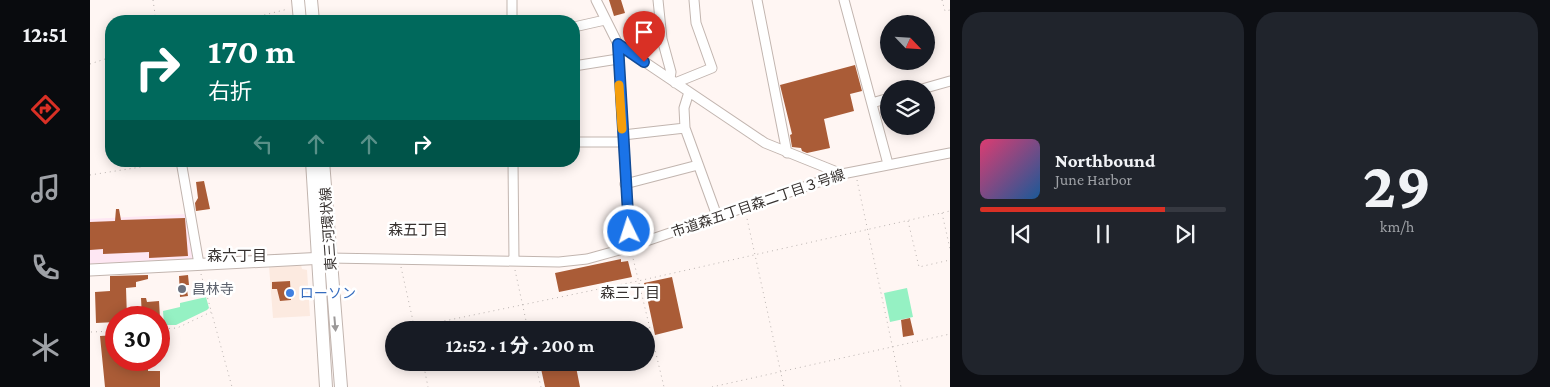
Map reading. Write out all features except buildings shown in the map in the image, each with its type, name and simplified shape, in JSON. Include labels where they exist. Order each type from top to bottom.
[{"type":"main road","points":[[311,0],[312,15]]},
{"type":"main road","name":"東三河環状線","points":[[313,167],[340,387]]},
{"type":"main road","name":"東三河環状線","points":[[323,167],[326,387]]},
{"type":"main road","points":[[90,270],[323,258]]},
{"type":"street","points":[[512,0],[512,15]]},
{"type":"street","points":[[596,0],[618,44],[765,143],[787,154],[842,174]]},
{"type":"street","points":[[658,0],[662,39],[672,81]]},
{"type":"street","points":[[672,81],[712,68],[696,23],[694,0]]},
{"type":"street","points":[[757,0],[787,154]]},
{"type":"street","points":[[844,0],[888,164]]},
{"type":"street","points":[[580,26],[605,20]]},
{"type":"street","points":[[618,44],[630,247]]},
{"type":"street","points":[[580,65],[618,59]]},
{"type":"street","points":[[935,85],[950,81]]},
{"type":"street","points":[[689,92],[684,108],[684,128],[717,216]]},
{"type":"street","points":[[872,103],[880,101]]},
{"type":"street","points":[[580,142],[623,138],[684,128]]},
{"type":"street","name":"市道森五丁目森二丁目３号線","points":[[323,258],[576,260],[630,247],[744,206],[842,174],[950,153]]},
{"type":"street","points":[[626,184],[698,165]]},
{"type":"street","points":[[181,167],[199,264]]},
{"type":"street","points":[[512,167],[514,260]]},
{"type":"path","points":[[153,0],[155,15]]},
{"type":"path","points":[[942,0],[946,11],[950,10]]},
{"type":"path","points":[[259,15],[298,3]]},
{"type":"path","points":[[90,64],[105,59]]},
{"type":"path","points":[[90,175],[141,167]]},
{"type":"path","points":[[855,171],[901,387]]},
{"type":"path","points":[[744,206],[784,387]]},
{"type":"path","points":[[449,321],[950,211]]},
{"type":"path","points":[[942,212],[950,249]]},
{"type":"path","points":[[908,220],[918,267],[950,260]]},
{"type":"path","points":[[630,247],[664,387]]},
{"type":"path","points":[[400,258],[413,321]]},
{"type":"path","points":[[514,260],[526,321]]},
{"type":"path","points":[[199,264],[232,387]]},
{"type":"path","points":[[170,328],[176,328],[211,312]]},
{"type":"path","points":[[91,332],[105,331]]},
{"type":"path","points":[[712,387],[892,345],[950,334]]},
{"type":"path","points":[[425,371],[428,387]]},
{"type":"path","points":[[537,371],[541,387]]},
{"type":"shaded area","points":[[187,214],[193,259],[90,264],[90,219]]},
{"type":"shaded area","name":"ローソン","points":[[301,265],[302,269],[307,270],[310,316],[273,318],[269,266]]},
{"type":"green space","points":[[907,288],[913,317],[890,322],[884,293]]},
{"type":"green space","points":[[206,297],[209,308],[176,325],[170,325],[170,309],[180,307],[180,303]]},
{"type":"slow traffic","points":[[619,85],[622,129]]},
{"type":"place","name":"昌林寺","points":[[182,289]]},
{"type":"place","name":"ローソン","points":[[290,293]]},
{"type":"district","name":"森五丁目","points":[[418,230]]},
{"type":"district","name":"森六丁目","points":[[237,256]]},
{"type":"district","name":"森三丁目","points":[[630,293]]},
{"type":"route","points":[[629,231],[618,44],[644,62]]}]
